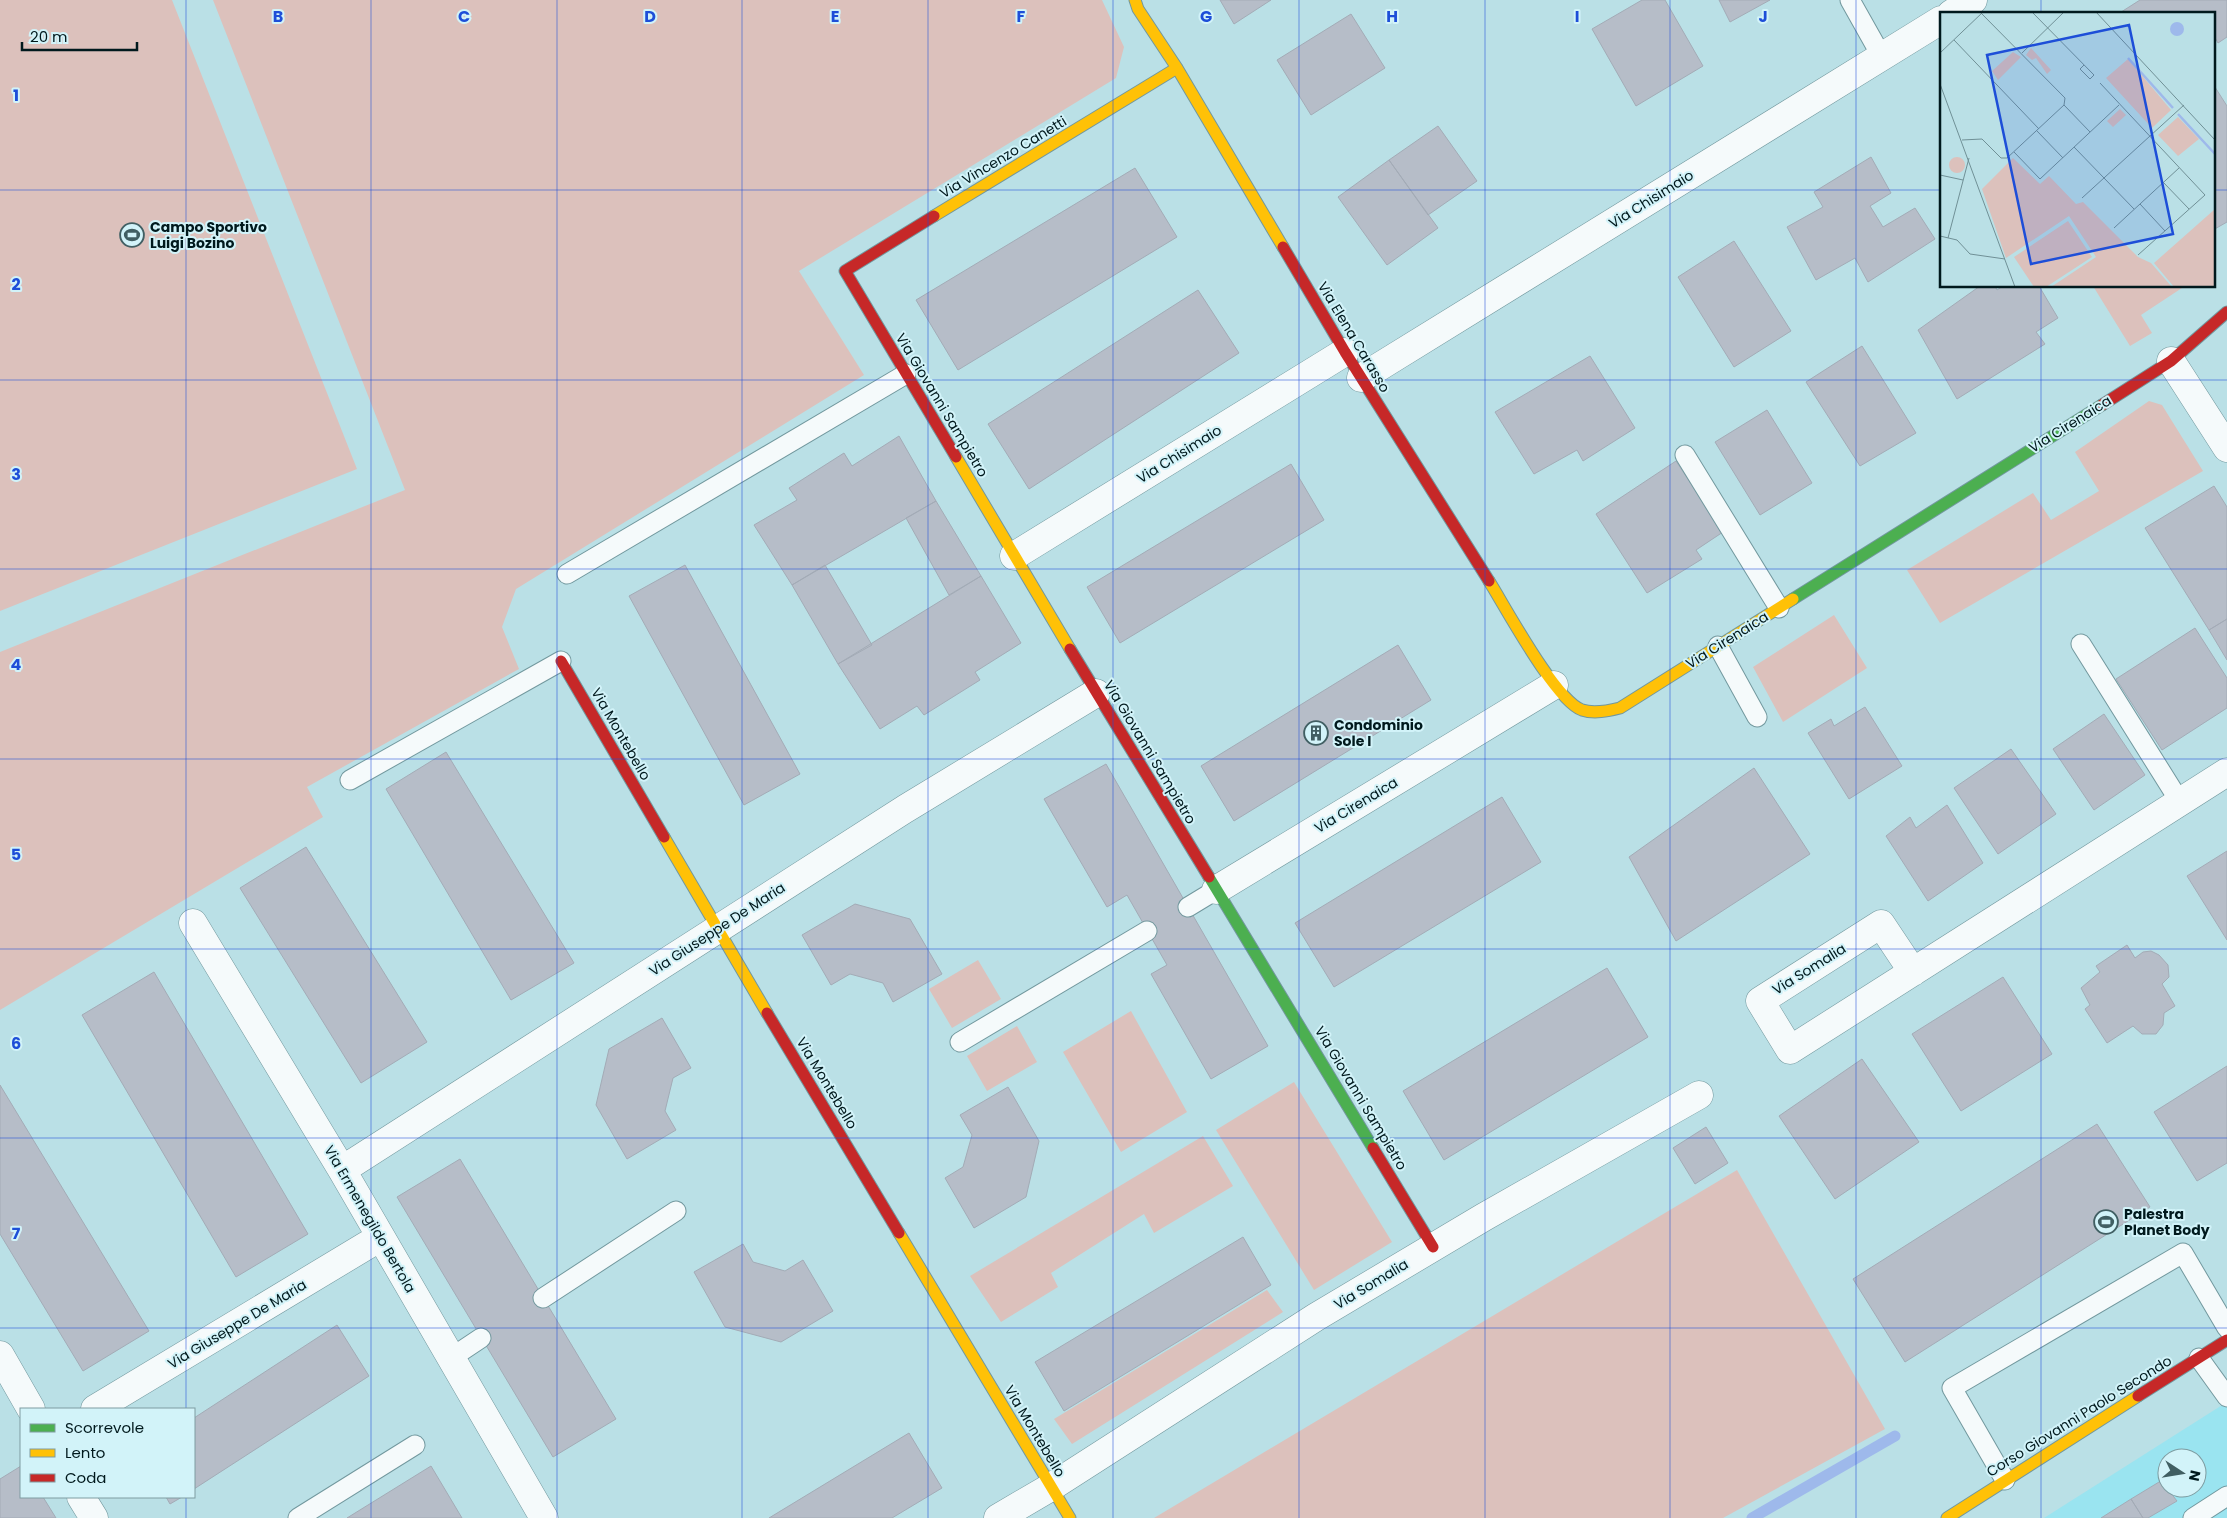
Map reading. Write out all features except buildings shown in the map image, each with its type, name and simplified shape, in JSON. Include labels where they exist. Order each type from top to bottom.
[{"type":"street","name":"Via Elena Carasso","points":[[1135,0],[1138,10],[1177,68],[1344,352],[1554,685]]},
{"type":"street","name":"Via Chisimaio","points":[[1361,378],[1940,21]]},
{"type":"street","name":"Via Vincenzo Canetti","points":[[845,270],[1177,68]]},
{"type":"street","name":"Via Giovanni Sampietro","points":[[845,270],[1096,693],[1434,1247]]},
{"type":"street","name":"Via Cirenaica","points":[[1216,890],[1554,685],[1565,700],[1580,709],[1600,713],[1620,708],[2171,361],[2227,312]]},
{"type":"street","name":"Via Chisimaio","points":[[1014,556],[1344,352]]},
{"type":"street","points":[[2171,361],[2227,448]]},
{"type":"street","name":"Via Montebello","points":[[562,661],[717,929],[1070,1518]]},
{"type":"street","name":"Via Giuseppe De Maria","points":[[342,1170],[905,809],[1096,693]]},
{"type":"street","name":"Via Somalia","points":[[1913,972],[1881,924],[1760,1001],[1790,1050],[1913,972],[2227,772]]},
{"type":"street","name":"Via Ermenegildo Bertola","points":[[193,922],[342,1170],[544,1518]]},
{"type":"street","name":"Via Somalia","points":[[998,1518],[1051,1487],[1316,1317],[1698,1095]]},
{"type":"street","name":"Via Giuseppe De Maria","points":[[97,1408],[380,1238]]},
{"type":"street","name":"Corso Giovanni Paolo Secondo","points":[[1947,1518],[2227,1340]]},
{"type":"street","points":[[0,1355],[30,1408]]},
{"type":"street","points":[[82,1498],[94,1518]]},
{"type":"lane","points":[[1850,0],[1882,56]]},
{"type":"lane","points":[[567,574],[906,374]]},
{"type":"lane","points":[[1685,455],[1779,608]]},
{"type":"lane","points":[[2082,644],[2180,802]]},
{"type":"lane","points":[[1718,646],[1758,717]]},
{"type":"lane","points":[[350,780],[562,661]]},
{"type":"lane","points":[[1188,907],[1216,890]]},
{"type":"lane","points":[[960,1042],[1147,931]]},
{"type":"lane","points":[[543,1298],[676,1211]]},
{"type":"lane","points":[[2005,1480],[1952,1388],[2183,1253],[2227,1328]]},
{"type":"lane","points":[[451,1358],[481,1338]]},
{"type":"lane","points":[[2199,1358],[2227,1397]]},
{"type":"lane","points":[[298,1518],[414,1444]]},
{"type":"lane","points":[[2193,1518],[2227,1496]]},
{"type":"shaded area","name":"Campo Sportivo Luigi Bozino","points":[[0,0],[172,0],[357,469],[0,611]]},
{"type":"shaded area","points":[[213,0],[1102,0],[1124,47],[1116,78],[799,271],[864,375],[516,589],[502,627],[519,669],[307,787],[323,817],[0,1010],[0,652],[405,490]]},
{"type":"shaded area","points":[[2094,288],[2182,288],[2141,315],[2152,333],[2130,346]]},
{"type":"shaded area","points":[[2149,401],[2162,405],[2203,471],[1940,623],[1907,570],[2033,493],[2051,520],[2099,491],[2075,452]]},
{"type":"shaded area","points":[[1834,615],[1867,668],[1783,722],[1753,667]]},
{"type":"shaded area","points":[[978,960],[1001,999],[952,1028],[929,989]]},
{"type":"shaded area","points":[[1131,1011],[1187,1112],[1121,1152],[1063,1052]]},
{"type":"shaded area","points":[[1017,1026],[1037,1062],[987,1091],[967,1056]]},
{"type":"shaded area","points":[[1294,1082],[1392,1242],[1314,1290],[1216,1130]]},
{"type":"shaded area","points":[[1203,1136],[1233,1186],[1154,1233],[1144,1214],[1051,1273],[1058,1287],[1001,1322],[970,1276]]},
{"type":"shaded area","points":[[1737,1170],[1885,1429],[1723,1518],[1154,1518]]},
{"type":"shaded area","points":[[1267,1290],[1283,1312],[1072,1444],[1054,1419]]},
{"type":"shaded area","points":[[2227,1402],[2227,1518],[2044,1518]]},
{"type":"waterway","points":[[1752,1518],[1895,1436]]},
{"type":"traffic: fast","points":[[1793,599],[2102,405]]},
{"type":"traffic: fast","points":[[1209,877],[1373,1148]]},
{"type":"traffic: slow","points":[[1135,0],[1138,9],[1177,68],[1283,247]]},
{"type":"traffic: slow","points":[[934,216],[1177,68]]},
{"type":"traffic: slow","points":[[956,457],[1070,649]]},
{"type":"traffic: slow","points":[[1489,581],[1532,652],[1558,689],[1571,703],[1582,710],[1591,712],[1620,708],[1793,599]]},
{"type":"traffic: slow","points":[[664,837],[767,1013]]},
{"type":"traffic: slow","points":[[899,1233],[1070,1518]]},
{"type":"traffic: slow","points":[[1947,1518],[2138,1396]]},
{"type":"traffic: jam","points":[[934,216],[845,271],[956,457]]},
{"type":"traffic: jam","points":[[1283,247],[1345,352],[1489,581]]},
{"type":"traffic: jam","points":[[2102,405],[2171,361],[2227,312]]},
{"type":"traffic: jam","points":[[1070,649],[1209,877]]},
{"type":"traffic: jam","points":[[561,661],[664,837]]},
{"type":"traffic: jam","points":[[767,1013],[899,1233]]},
{"type":"traffic: jam","points":[[1373,1148],[1433,1247]]},
{"type":"traffic: jam","points":[[2138,1396],[2227,1340]]},
{"type":"place","name":"Campo Sportivo Luigi Bozino","points":[[132,235]]},
{"type":"place","name":"Condominio Sole I","points":[[1316,733]]},
{"type":"place","name":"Palestra Planet Body","points":[[2106,1222]]}]
